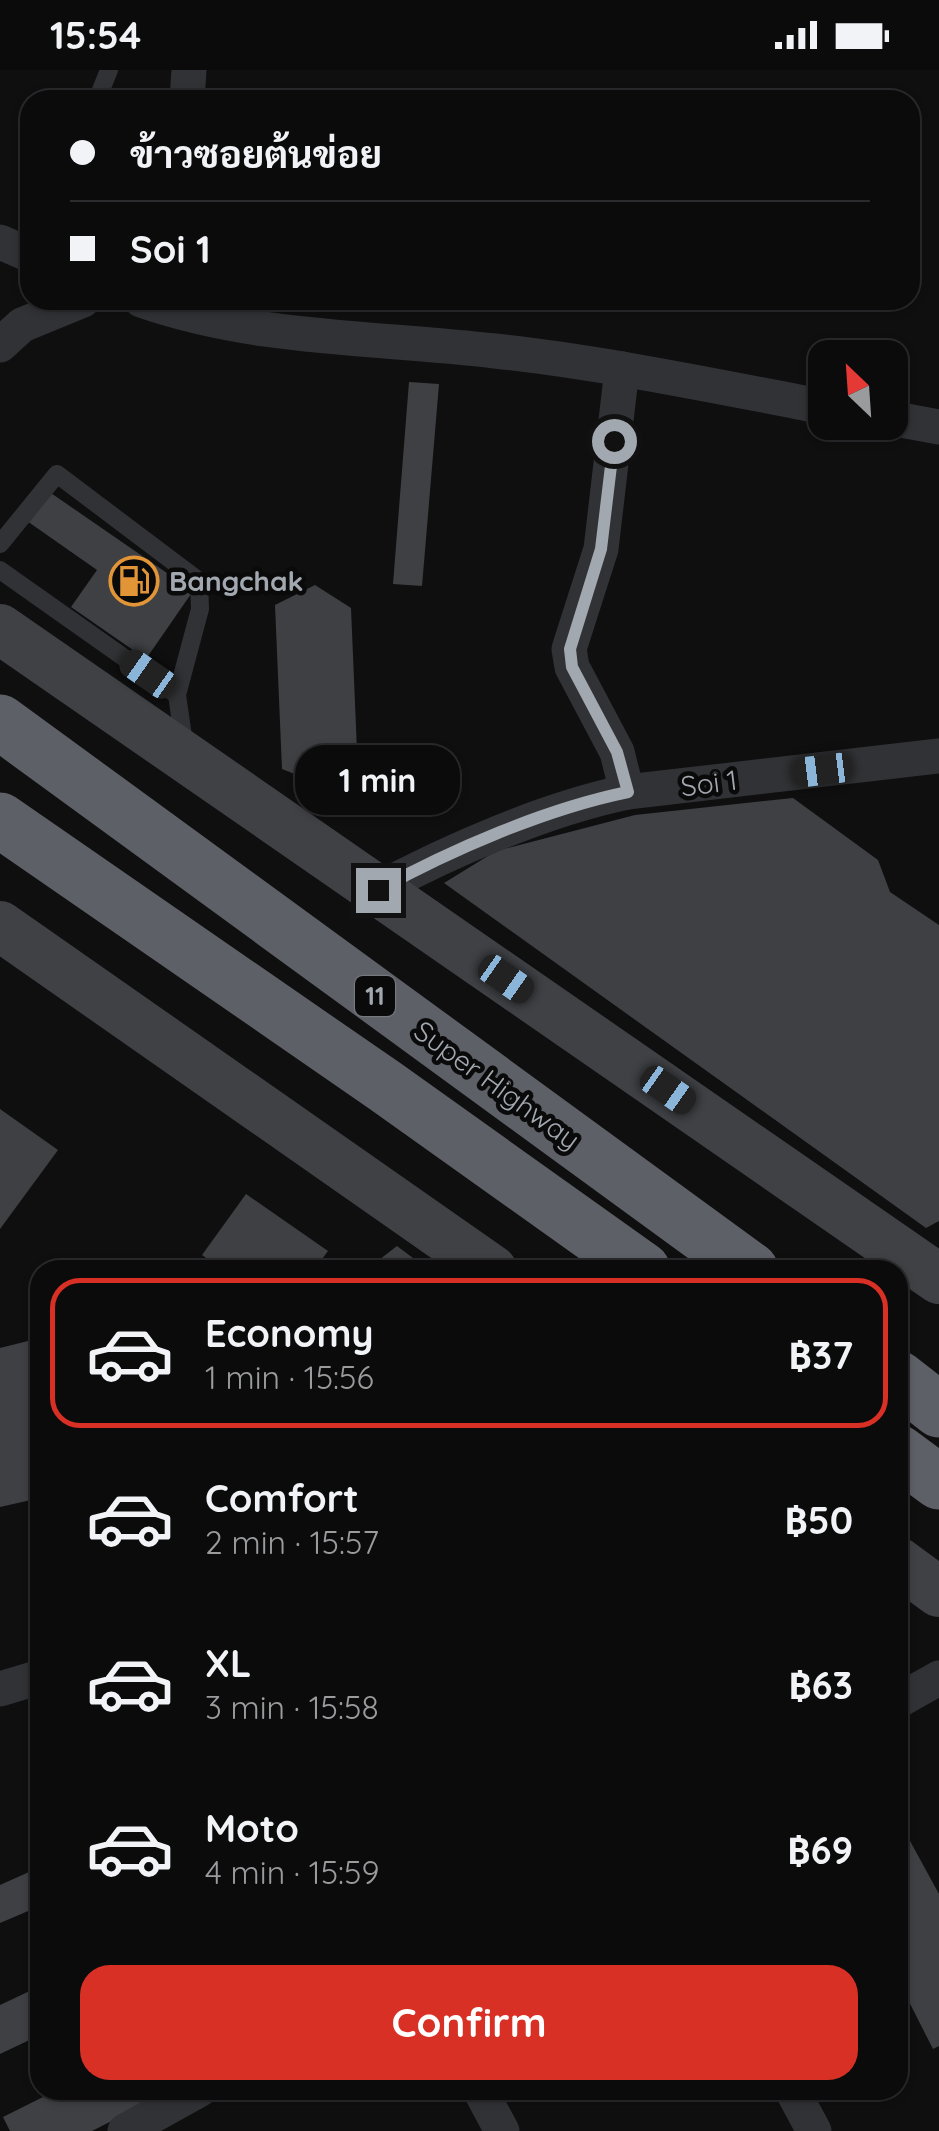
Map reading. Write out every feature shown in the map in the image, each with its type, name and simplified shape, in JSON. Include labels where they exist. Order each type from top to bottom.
[{"type":"highway","name":"Super Highway","points":[[0,722],[737,1260]]},
{"type":"highway","points":[[0,820],[385,1086],[628,1260]]},
{"type":"highway","points":[[908,1386],[939,1410]]},
{"type":"highway","points":[[908,1459],[939,1482]]},
{"type":"main road","points":[[0,630],[939,1279]]},
{"type":"main road","points":[[0,926],[478,1260]]},
{"type":"main road","points":[[908,1569],[939,1592]]},
{"type":"street","points":[[0,345],[22,325],[59,310]]},
{"type":"street","points":[[171,310],[272,331],[494,350],[808,403]]},
{"type":"street","points":[[622,370],[601,549],[570,649],[572,667],[617,752],[628,792]]},
{"type":"street","points":[[908,421],[939,427]]},
{"type":"street","name":"Soi 1","points":[[378,890],[422,865],[567,808],[628,792],[939,756]]},
{"type":"street","points":[[908,1696],[939,1678]]},
{"type":"street","points":[[0,1689],[30,1679]]},
{"type":"street","points":[[485,2100],[502,2131]]},
{"type":"street","points":[[797,2100],[814,2131]]},
{"type":"street","points":[[125,2131],[179,2104]]},
{"type":"lane","points":[[0,544],[57,474],[199,581],[200,610],[177,695],[187,758]]},
{"type":"lane","points":[[0,570],[177,695]]},
{"type":"building","points":[[409,382],[439,384],[422,586],[393,584]]},
{"type":"building","name":"Bangchak","points":[[48,491],[193,591],[146,659],[71,607],[97,570],[27,521]]},
{"type":"building","points":[[315,585],[351,608],[359,799],[282,769],[275,605]]},
{"type":"building","points":[[793,798],[878,860],[890,892],[939,925],[939,1221],[926,1228],[444,883],[496,851],[635,815]]},
{"type":"building","points":[[0,1109],[58,1150],[0,1229]]},
{"type":"building","points":[[246,1194],[328,1251],[321,1260],[209,1260],[202,1255]]},
{"type":"building","points":[[397,1246],[416,1260],[379,1260]]},
{"type":"building","points":[[30,1340],[30,1500],[0,1507],[0,1348]]},
{"type":"building","points":[[908,1837],[939,1894],[939,2046],[933,2049],[908,2000]]},
{"type":"building","points":[[29,1872],[30,1910],[0,1923],[0,1885]]},
{"type":"building","points":[[30,1991],[30,2040],[0,2054],[0,2005]]},
{"type":"building","points":[[37,2100],[147,2103],[92,2131],[10,2131],[3,2117]]},
{"type":"place","name":"Bangchak","points":[[134,581]]},
{"type":"route","points":[[378,890],[422,865],[586,801],[628,792],[617,752],[572,667],[570,649],[580,606],[601,549],[614,441]]}]
